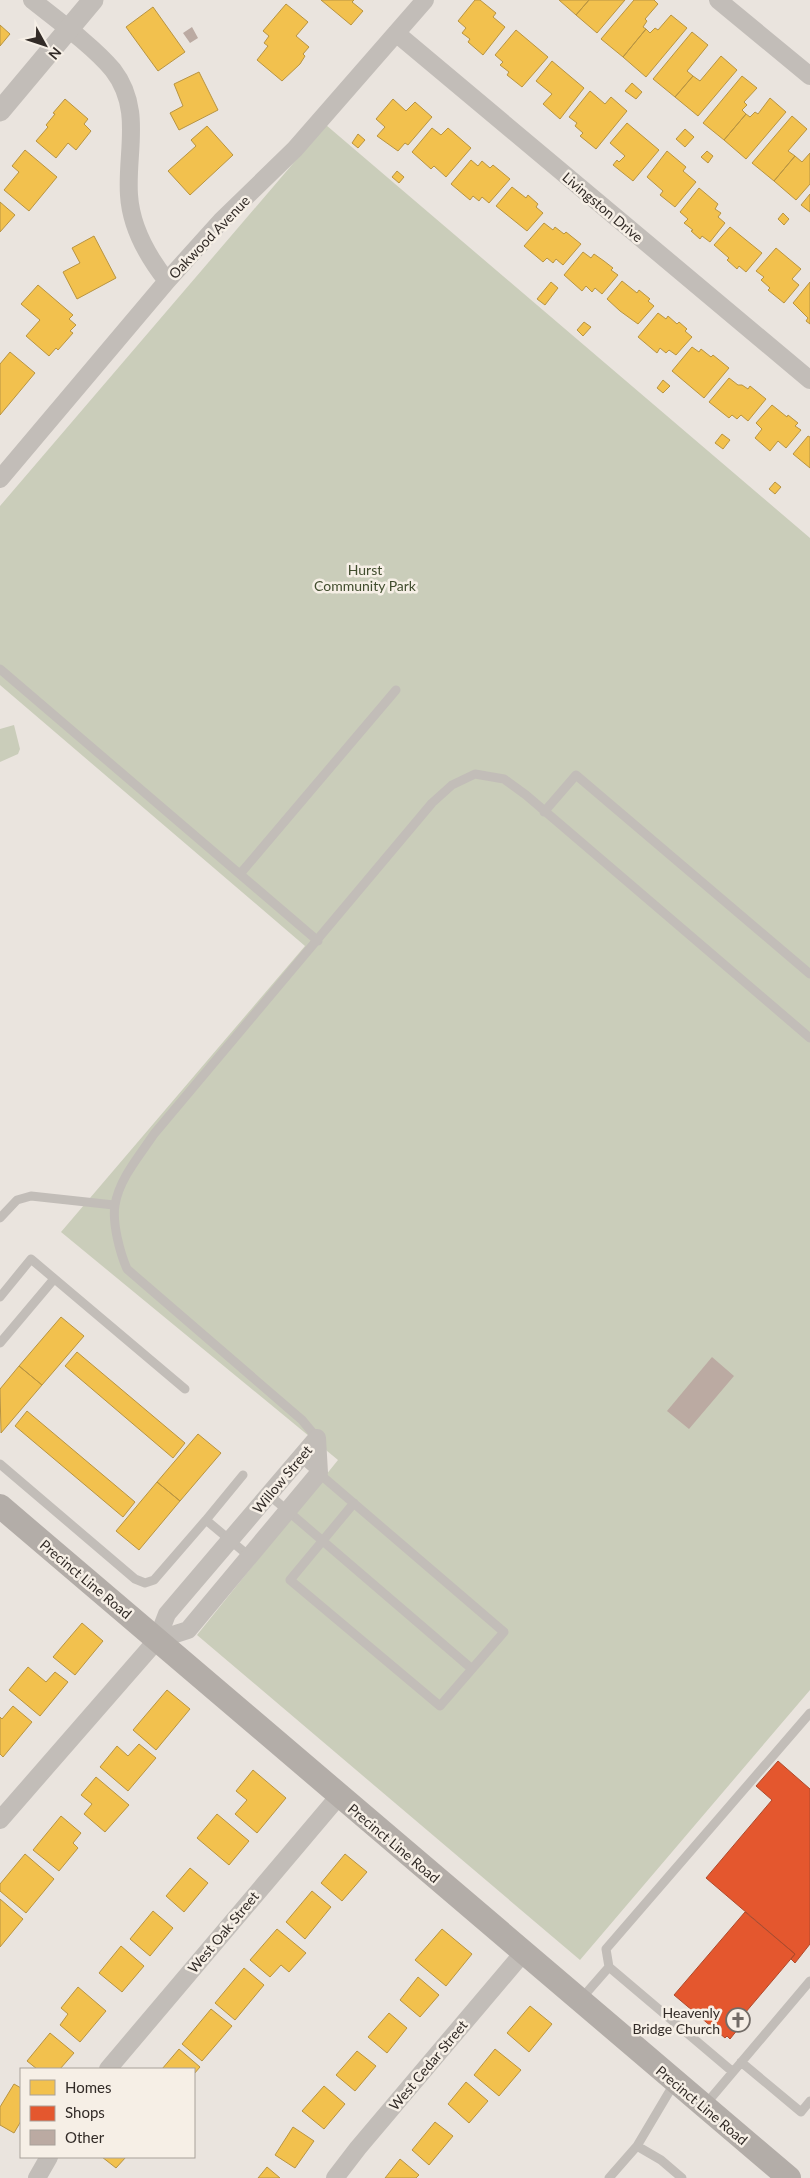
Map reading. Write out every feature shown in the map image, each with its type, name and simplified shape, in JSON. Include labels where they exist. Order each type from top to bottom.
[{"type":"main road","name":"Precinct Line Road","points":[[0,1506],[789,2178]]},
{"type":"street","points":[[32,0],[113,70],[125,94],[131,117],[132,139],[129,195],[134,223],[154,266],[167,281]]},
{"type":"street","points":[[0,111],[93,0]]},
{"type":"street","name":"Oakwood Avenue","points":[[0,479],[167,281],[221,221],[295,149],[425,0]]},
{"type":"street","points":[[718,0],[810,76]]},
{"type":"street","name":"Livingston Drive","points":[[396,33],[810,380]]},
{"type":"street","name":"Willow Street","points":[[0,1820],[157,1640],[168,1614],[317,1438]]},
{"type":"street","name":"Willow Street","points":[[157,1640],[188,1630],[319,1473],[317,1438]]},
{"type":"street","name":"West Oak Street","points":[[109,2068],[339,1796]]},
{"type":"street","name":"West Cedar Street","points":[[335,2178],[358,2148],[523,1953]]},
{"type":"street","points":[[37,2178],[48,2158]]},
{"type":"lane","points":[[0,669],[318,941]]},
{"type":"lane","points":[[240,874],[396,690]]},
{"type":"lane","points":[[317,1438],[302,1420],[128,1269],[118,1250],[114,1206],[126,1175],[154,1134],[432,803],[452,785],[475,774],[504,779],[810,1038]]},
{"type":"lane","points":[[544,812],[576,775],[810,974]]},
{"type":"lane","points":[[0,1218],[16,1200],[31,1196],[114,1206]]},
{"type":"lane","points":[[0,1297],[31,1259],[185,1389]]},
{"type":"lane","points":[[0,1343],[54,1279]]},
{"type":"lane","points":[[301,1458],[319,1473],[354,1503],[504,1632],[440,1706],[290,1580],[354,1503]]},
{"type":"lane","points":[[0,1464],[135,1579],[145,1583],[154,1580],[243,1475]]},
{"type":"lane","points":[[268,1494],[472,1669]]},
{"type":"lane","points":[[206,1520],[249,1556]]},
{"type":"lane","points":[[733,2072],[608,1967],[606,1949],[810,1713]]},
{"type":"lane","points":[[579,2000],[608,1967]]},
{"type":"lane","points":[[704,2106],[810,1981]]},
{"type":"lane","points":[[741,2062],[801,2112],[809,2104]]},
{"type":"lane","points":[[609,2178],[637,2146],[675,2082]]},
{"type":"lane","points":[[637,2146],[661,2160],[682,2178]]},
{"type":"green space","name":"Hurst Community Park","points":[[326,125],[810,538],[810,1690],[580,1960],[197,1635],[338,1460],[61,1232],[305,946],[0,685],[0,506]]},
{"type":"green space","points":[[14,725],[20,749],[18,754],[0,762],[0,729]]},
{"type":"building: Homes","points":[[321,0],[354,0],[352,2],[363,11],[351,25]]},
{"type":"building: Homes","points":[[475,0],[480,0],[496,13],[493,17],[505,27],[483,55],[468,42],[470,39],[462,33],[466,28],[458,21]]},
{"type":"building: Homes","points":[[559,0],[589,0],[576,15]]},
{"type":"building: Homes","points":[[589,0],[625,0],[597,33],[576,15]]},
{"type":"building: Homes","points":[[634,0],[654,0],[658,4],[645,19],[647,21],[643,27],[646,29],[623,57],[601,39]]},
{"type":"building: Homes","points":[[286,4],[308,22],[296,36],[309,47],[303,54],[305,56],[300,64],[282,81],[257,60],[268,46],[264,43],[269,36],[263,31]]},
{"type":"building: Homes","points":[[153,7],[185,52],[158,71],[126,27]]},
{"type":"building: Homes","points":[[671,15],[687,28],[646,77],[623,57],[646,29],[650,33],[655,28],[658,30]]},
{"type":"building: Homes","points":[[0,25],[10,34],[0,46]]},
{"type":"building: Homes","points":[[516,30],[548,57],[522,87],[507,75],[509,72],[500,65],[503,62],[495,55]]},
{"type":"building: Homes","points":[[692,32],[708,45],[687,71],[693,76],[675,97],[653,79]]},
{"type":"building: Homes","points":[[721,56],[737,70],[698,116],[675,97],[693,76],[700,81]]},
{"type":"building: Homes","points":[[552,61],[584,88],[560,119],[543,104],[552,94],[536,81]]},
{"type":"building: Homes","points":[[199,72],[218,110],[179,130],[170,113],[183,106],[174,84]]},
{"type":"building: Homes","points":[[742,76],[757,88],[744,102],[747,105],[742,110],[746,114],[724,140],[703,123]]},
{"type":"building: Homes","points":[[632,83],[642,92],[636,99],[625,91]]},
{"type":"building: Homes","points":[[590,91],[605,104],[611,97],[627,111],[596,149],[580,136],[583,133],[575,126],[577,123],[569,117]]},
{"type":"building: Homes","points":[[770,98],[786,112],[746,159],[724,140],[746,114],[750,117],[755,112],[758,114]]},
{"type":"building: Homes","points":[[65,99],[88,119],[84,124],[91,131],[76,150],[68,143],[56,158],[36,141],[48,127],[46,125],[55,114],[53,113]]},
{"type":"building: Homes","points":[[393,99],[406,111],[415,102],[432,117],[408,145],[405,143],[398,151],[377,136],[385,127],[376,119]]},
{"type":"building: Homes","points":[[792,116],[807,129],[788,151],[795,156],[774,181],[752,163]]},
{"type":"building: Homes","points":[[627,123],[659,150],[633,181],[613,165],[617,160],[619,162],[625,156],[610,143]]},
{"type":"building: Homes","points":[[207,126],[233,155],[190,195],[168,171],[196,146],[191,140]]},
{"type":"building: Homes","points":[[432,128],[441,135],[448,128],[471,148],[446,177],[434,166],[431,169],[412,152]]},
{"type":"building: Homes","points":[[685,129],[694,137],[685,147],[676,139]]},
{"type":"building: Homes","points":[[358,134],[365,140],[358,148],[352,143]]},
{"type":"building: Homes","points":[[25,150],[57,177],[29,211],[4,190],[19,172],[12,166]]},
{"type":"building: Homes","points":[[667,151],[686,167],[683,171],[696,182],[675,207],[660,195],[663,191],[647,177]]},
{"type":"building: Homes","points":[[707,151],[713,156],[708,163],[701,157]]},
{"type":"building: Homes","points":[[810,153],[810,184],[796,200],[774,181],[795,156],[802,162]]},
{"type":"building: Homes","points":[[471,160],[478,166],[482,161],[490,168],[493,165],[510,179],[489,203],[482,197],[479,201],[473,196],[470,200],[451,184]]},
{"type":"building: Homes","points":[[397,171],[404,177],[399,183],[392,177]]},
{"type":"building: Homes","points":[[512,187],[526,198],[528,195],[538,204],[536,207],[543,213],[527,231],[496,206]]},
{"type":"building: Homes","points":[[699,188],[718,204],[715,209],[721,213],[718,217],[725,223],[710,242],[702,236],[700,239],[691,231],[693,230],[684,223],[688,219],[680,212]]},
{"type":"building: Homes","points":[[810,194],[810,212],[801,205]]},
{"type":"building: Homes","points":[[0,202],[15,215],[0,232]]},
{"type":"building: Homes","points":[[783,213],[789,219],[784,225],[778,219]]},
{"type":"building: Homes","points":[[544,223],[553,230],[555,227],[564,234],[566,232],[581,244],[563,265],[556,259],[553,263],[547,258],[543,262],[524,246]]},
{"type":"building: Homes","points":[[730,227],[762,253],[746,272],[739,266],[737,269],[727,260],[729,258],[714,245]]},
{"type":"building: Homes","points":[[94,236],[116,278],[77,299],[63,272],[80,263],[72,248]]},
{"type":"building: Homes","points":[[776,248],[801,269],[792,279],[799,285],[784,303],[768,290],[770,288],[761,280],[764,277],[756,271]]},
{"type":"building: Homes","points":[[583,252],[591,258],[594,254],[613,268],[611,270],[618,275],[602,294],[595,288],[592,292],[586,286],[582,291],[564,275]]},
{"type":"building: Homes","points":[[622,281],[637,293],[639,290],[650,299],[648,301],[654,306],[638,324],[607,299]]},
{"type":"building: Homes","points":[[551,282],[558,288],[545,305],[537,299]]},
{"type":"building: Homes","points":[[810,282],[810,324],[806,321],[808,318],[793,303]]},
{"type":"building: Homes","points":[[38,285],[73,315],[69,319],[76,325],[70,331],[73,333],[58,350],[56,348],[49,356],[26,336],[40,320],[21,304]]},
{"type":"building: Homes","points":[[658,313],[666,319],[668,316],[677,324],[679,322],[692,337],[676,355],[669,350],[666,353],[660,348],[657,353],[638,337]]},
{"type":"building: Homes","points":[[584,322],[591,327],[583,336],[577,330]]},
{"type":"building: Homes","points":[[692,347],[699,352],[701,349],[711,357],[713,355],[729,368],[704,398],[672,371]]},
{"type":"building: Homes","points":[[10,352],[35,373],[0,415],[0,364]]},
{"type":"building: Homes","points":[[729,378],[738,385],[748,389],[750,386],[766,399],[748,421],[741,415],[737,419],[732,415],[729,418],[709,402]]},
{"type":"building: Homes","points":[[663,380],[670,386],[663,393],[657,388]]},
{"type":"building: Homes","points":[[772,405],[798,423],[795,426],[801,430],[786,448],[778,441],[770,451],[755,438],[762,429],[756,423]]},
{"type":"building: Homes","points":[[722,434],[730,440],[723,449],[715,443]]},
{"type":"building: Homes","points":[[808,436],[810,437],[810,468],[793,454]]},
{"type":"building: Homes","points":[[775,482],[781,487],[775,494],[769,489]]},
{"type":"building: Homes","points":[[61,1317],[84,1336],[42,1385],[19,1366]]},
{"type":"building: Homes","points":[[77,1352],[185,1443],[173,1458],[65,1366]]},
{"type":"building: Homes","points":[[19,1366],[42,1385],[1,1433],[0,1389]]},
{"type":"building: Homes","points":[[27,1411],[135,1502],[123,1517],[15,1426]]},
{"type":"building: Homes","points":[[198,1434],[221,1453],[180,1501],[157,1482]]},
{"type":"building: Homes","points":[[157,1482],[180,1501],[139,1550],[116,1531]]},
{"type":"building: Homes","points":[[82,1623],[103,1641],[75,1675],[53,1657]]},
{"type":"building: Homes","points":[[28,1667],[46,1682],[55,1672],[68,1682],[40,1716],[9,1690]]},
{"type":"building: Homes","points":[[167,1690],[190,1709],[156,1750],[133,1730]]},
{"type":"building: Homes","points":[[13,1706],[32,1722],[3,1757],[0,1754],[0,1717],[2,1719]]},
{"type":"building: Homes","points":[[139,1744],[156,1758],[128,1791],[100,1767],[117,1746],[128,1756]]},
{"type":"building: Homes","points":[[253,1770],[286,1798],[257,1833],[235,1814],[247,1800],[236,1791]]},
{"type":"building: Homes","points":[[96,1777],[129,1805],[105,1832],[84,1814],[92,1804],[81,1795]]},
{"type":"building: Homes","points":[[217,1814],[249,1841],[229,1865],[197,1838]]},
{"type":"building: Homes","points":[[61,1816],[81,1833],[73,1843],[78,1848],[59,1871],[33,1850]]},
{"type":"building: Homes","points":[[25,1854],[54,1879],[26,1913],[0,1891],[0,1884]]},
{"type":"building: Homes","points":[[345,1854],[367,1872],[342,1901],[321,1883]]},
{"type":"building: Homes","points":[[190,1868],[208,1883],[184,1912],[166,1896]]},
{"type":"building: Homes","points":[[312,1891],[331,1907],[305,1939],[286,1922]]},
{"type":"building: Homes","points":[[0,1899],[23,1919],[0,1947]]},
{"type":"building: Homes","points":[[153,1911],[173,1928],[150,1956],[130,1939]]},
{"type":"building: Homes","points":[[277,1929],[306,1953],[289,1972],[281,1965],[270,1977],[250,1960]]},
{"type":"building: Homes","points":[[442,1929],[472,1954],[446,1986],[415,1960]]},
{"type":"building: Homes","points":[[121,1946],[144,1966],[122,1992],[99,1973]]},
{"type":"building: Homes","points":[[244,1968],[264,1985],[235,2020],[215,2003]]},
{"type":"building: Homes","points":[[418,1977],[439,1995],[420,2017],[400,2000]]},
{"type":"building: Homes","points":[[78,1987],[106,2011],[80,2042],[60,2025],[68,2014],[61,2008]]},
{"type":"building: Homes","points":[[530,2006],[552,2024],[529,2052],[507,2033]]},
{"type":"building: Homes","points":[[211,2009],[232,2026],[202,2061],[182,2044]]},
{"type":"building: Homes","points":[[389,2013],[407,2028],[387,2053],[368,2037]]},
{"type":"building: Homes","points":[[50,2033],[74,2053],[61,2068],[36,2068],[27,2061]]},
{"type":"building: Homes","points":[[179,2049],[200,2067],[195,2073],[195,2068],[163,2068]]},
{"type":"building: Homes","points":[[495,2049],[521,2070],[499,2096],[474,2075]]},
{"type":"building: Homes","points":[[357,2051],[376,2066],[355,2091],[336,2075]]},
{"type":"building: Homes","points":[[466,2082],[488,2101],[469,2123],[448,2104]]},
{"type":"building: Homes","points":[[14,2084],[20,2087],[20,2123],[14,2133],[0,2125],[0,2107]]},
{"type":"building: Homes","points":[[324,2086],[345,2104],[324,2129],[302,2111]]},
{"type":"building: Homes","points":[[435,2122],[453,2136],[429,2165],[412,2150]]},
{"type":"building: Homes","points":[[293,2127],[314,2141],[295,2168],[275,2155]]},
{"type":"building: Homes","points":[[103,2158],[125,2158],[116,2168]]},
{"type":"building: Homes","points":[[400,2159],[419,2175],[416,2178],[385,2178]]},
{"type":"building: Homes","points":[[267,2167],[280,2178],[258,2178]]},
{"type":"building: Shops","points":[[778,1761],[810,1789],[810,1944],[795,1963],[791,1959],[795,1954],[706,1878],[772,1800],[756,1786]]},
{"type":"building: Shops","points":[[745,1912],[795,1954],[734,2026],[738,2029],[730,2039],[727,2036],[725,2038],[674,1995]]},
{"type":"building: Other","points":[[192,27],[198,38],[190,43],[183,33]]},
{"type":"building: Other","points":[[712,1357],[734,1376],[689,1429],[667,1411]]},
{"type":"place","name":"Heavenly Bridge Church","points":[[738,2020]]}]
